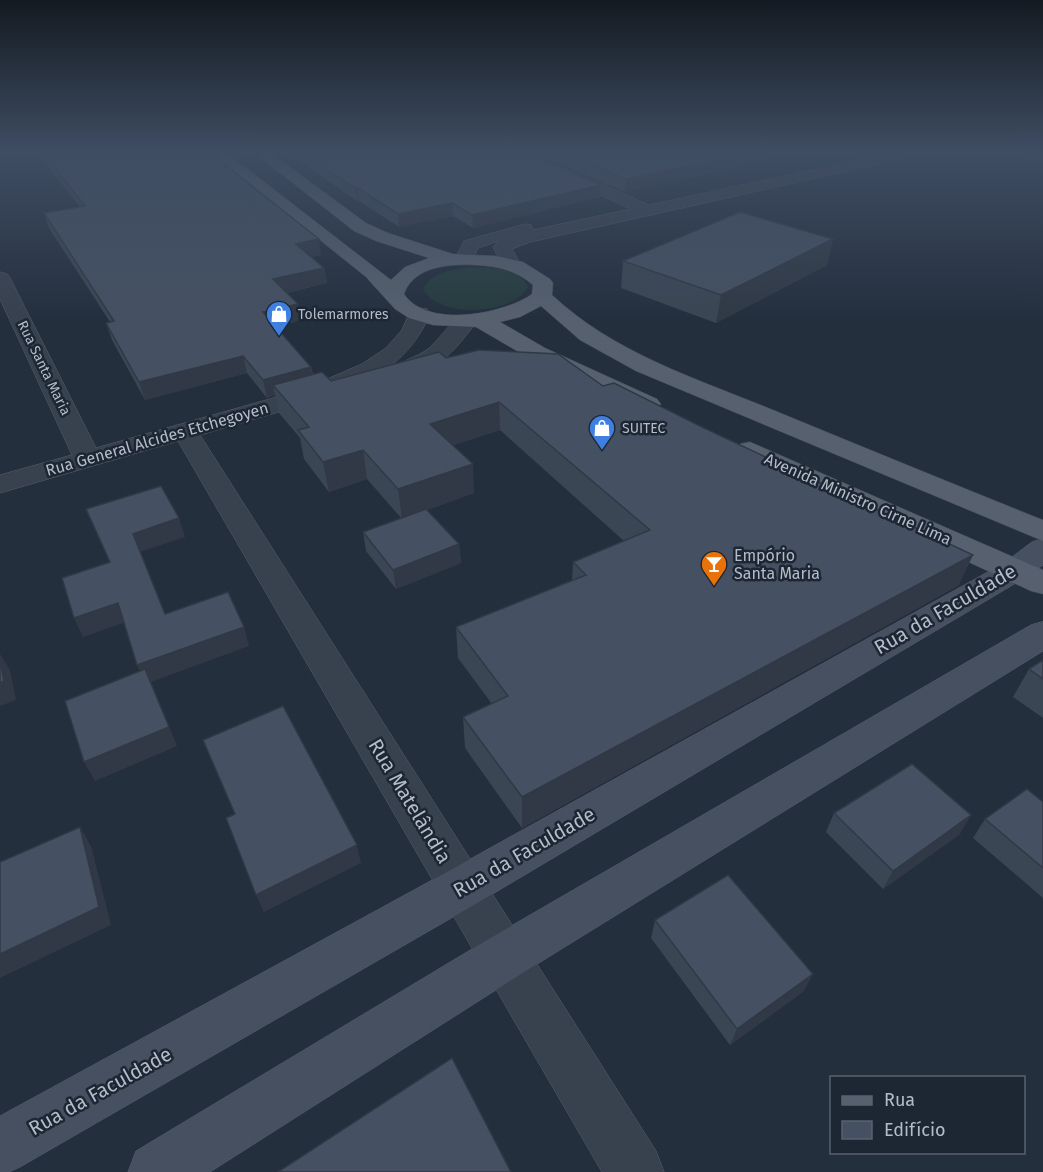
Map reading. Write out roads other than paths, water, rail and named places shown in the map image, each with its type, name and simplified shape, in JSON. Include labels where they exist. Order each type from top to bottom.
[{"type":"main road","points":[[290,209],[373,273],[394,294],[401,305],[419,314],[441,319],[473,320],[520,311],[534,304],[542,296],[543,283],[532,271],[510,263],[458,260],[428,265],[408,273],[396,283],[394,294]]},
{"type":"main road","points":[[337,209],[360,226],[382,237],[458,260]]},
{"type":"main road","points":[[542,296],[556,312],[578,329],[653,369],[1043,531]]},
{"type":"main road","points":[[473,320],[537,353],[676,417]]},
{"type":"main road","points":[[495,356],[537,353]]},
{"type":"main road","points":[[407,370],[459,360]]},
{"type":"main road","name":"Avenida Ministro Cirne Lima","points":[[730,441],[1034,567]]},
{"type":"street","points":[[458,260],[470,245],[492,237],[634,209]]},
{"type":"street","points":[[510,263],[502,248],[512,242],[636,209]]},
{"type":"street","name":"Rua Santa Maria","points":[[0,278],[88,459]]},
{"type":"street","name":"Rua General Alcides Etchegoyen","points":[[314,393],[365,373],[399,351],[414,328],[419,314]]},
{"type":"street","name":"Rua General Alcides Etchegoyen","points":[[0,484],[314,393],[407,370],[446,347],[473,320]]},
{"type":"street","name":"Rua Matelândia","points":[[184,430],[634,1172]]},
{"type":"street","name":"Rua da Faculdade","points":[[0,1147],[1034,567]]},
{"type":"street","points":[[157,1172],[504,957],[1043,634]]},
{"type":"place","name":"Tolemarmores","points":[[279,337]]},
{"type":"place","name":"SUITEC","points":[[602,451]]},
{"type":"place","name":"Empório Santa Maria","points":[[714,587]]}]
